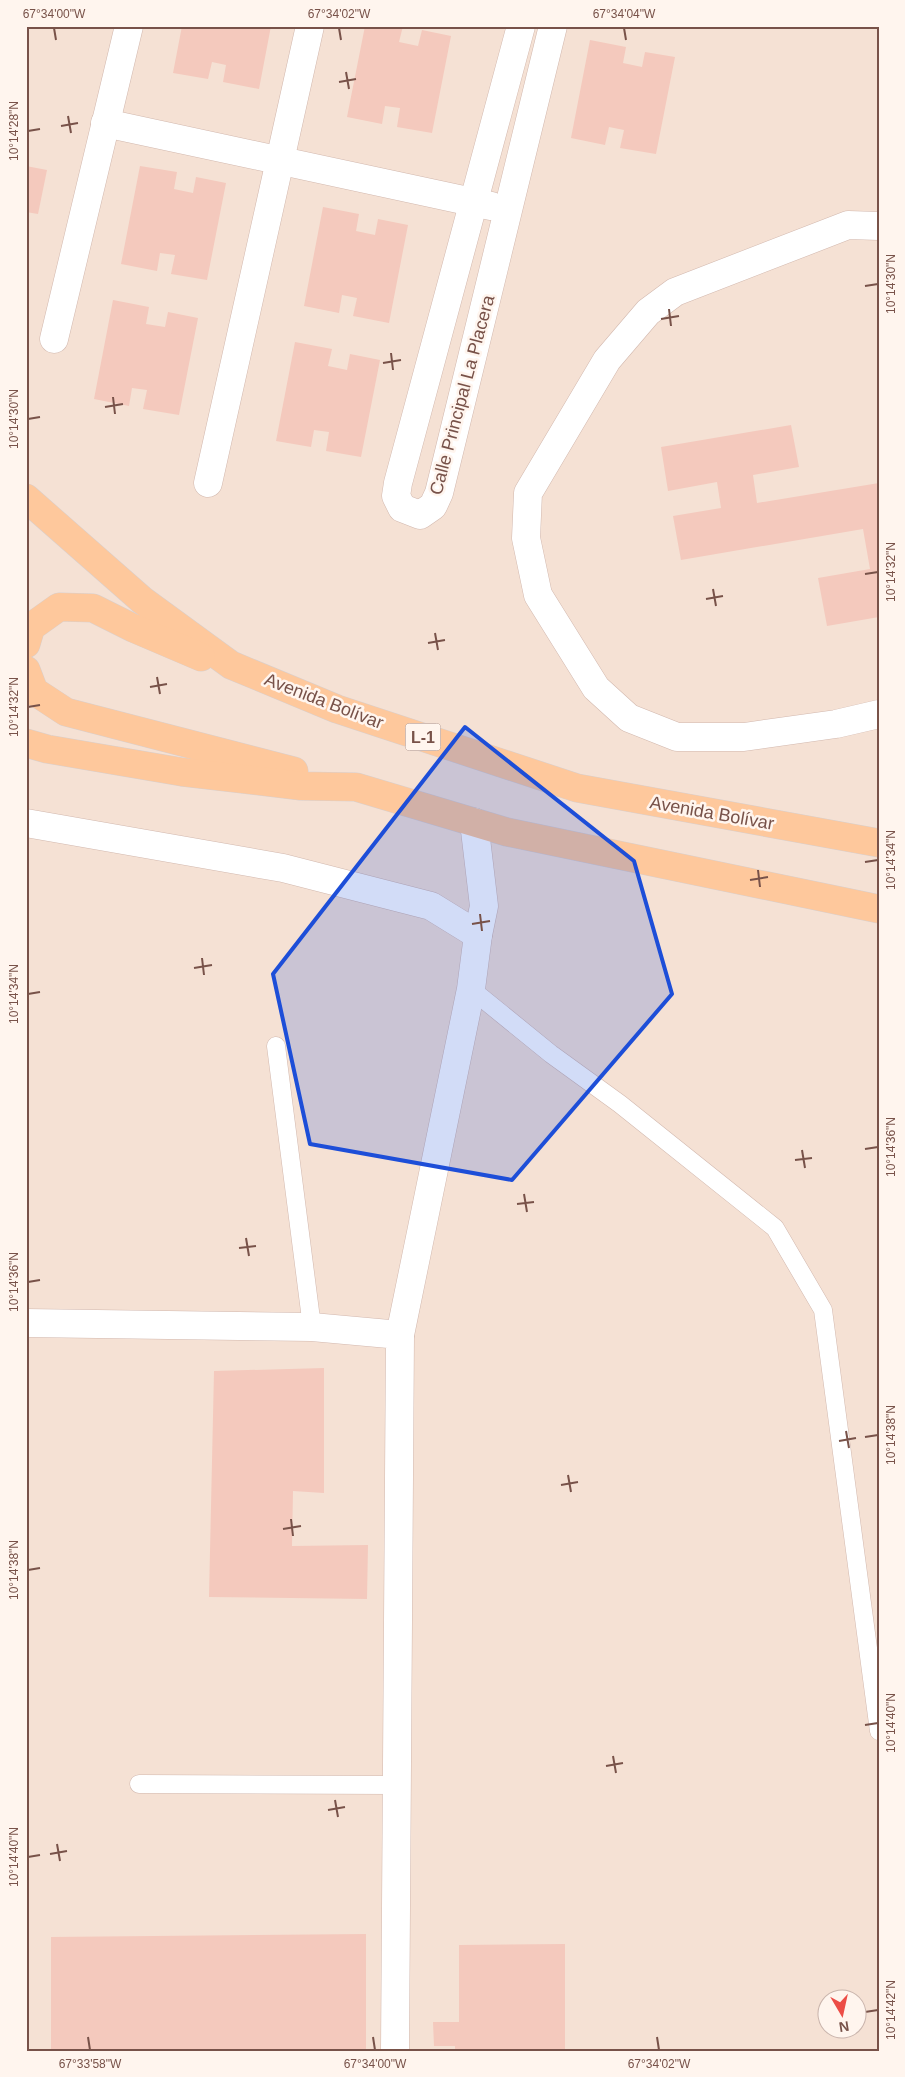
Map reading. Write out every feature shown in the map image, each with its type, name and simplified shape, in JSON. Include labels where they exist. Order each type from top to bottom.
[{"type":"main road","name":"Avenida Bolívar","points":[[26,498],[142,600],[231,666],[337,709],[577,788],[879,842]]},
{"type":"main road","points":[[26,644],[31,627],[59,607],[94,608],[133,628],[203,658],[231,666]]},
{"type":"main road","points":[[26,670],[34,691],[66,712],[356,787],[507,832],[879,909]]},
{"type":"main road","points":[[26,743],[47,749],[182,772],[301,786],[356,787]]},
{"type":"street","points":[[54,339],[129,26]]},
{"type":"street","points":[[208,483],[310,26]]},
{"type":"street","name":"Calle Principal La Placera","points":[[521,26],[398,483],[396,496],[402,508],[420,515],[433,506],[439,493],[553,26]]},
{"type":"street","points":[[105,123],[509,210]]},
{"type":"street","points":[[879,226],[848,225],[675,292],[648,312],[607,360],[528,493],[526,538],[538,595],[596,688],[628,718],[677,737],[744,737],[836,724],[879,714]]},
{"type":"street","points":[[395,2051],[400,1335],[471,989],[484,906],[474,822]]},
{"type":"street","points":[[26,823],[283,868],[430,906],[478,935]]},
{"type":"street","points":[[26,1323],[312,1327],[400,1335]]},
{"type":"lane","points":[[471,989],[551,1054],[620,1104],[775,1228],[823,1310],[879,1731]]},
{"type":"lane","points":[[276,1046],[312,1327]]},
{"type":"lane","points":[[139,1784],[396,1785]]},
{"type":"highlighted area","points":[[465,727],[634,861],[672,994],[512,1180],[310,1144],[273,974]]},
{"type":"shaded area","points":[[26,26],[879,26],[879,2051],[26,2051]]},
{"type":"building","points":[[182,26],[271,26],[259,89],[223,82],[226,65],[212,62],[208,79],[173,73]]},
{"type":"building","points":[[365,26],[403,26],[399,42],[418,46],[422,30],[451,36],[432,133],[397,127],[400,108],[385,106],[382,124],[347,117]]},
{"type":"building","points":[[590,40],[626,47],[623,63],[642,67],[645,52],[675,57],[656,154],[620,148],[624,130],[609,127],[605,145],[571,138]]},
{"type":"building","points":[[26,166],[47,170],[38,214],[26,212]]},
{"type":"building","points":[[140,166],[177,172],[174,189],[193,193],[196,177],[226,183],[207,280],[171,274],[175,255],[160,253],[157,271],[121,264]]},
{"type":"building","points":[[323,207],[359,214],[356,231],[375,235],[378,219],[408,225],[389,323],[353,316],[357,298],[342,295],[339,313],[304,306]]},
{"type":"building","points":[[113,300],[149,307],[146,324],[165,327],[168,312],[198,318],[179,415],[143,409],[147,390],[132,388],[129,406],[94,399]]},
{"type":"building","points":[[295,342],[332,349],[328,366],[347,370],[350,354],[380,360],[361,457],[326,451],[329,432],[314,430],[311,447],[276,441]]},
{"type":"building","points":[[791,425],[799,467],[753,475],[757,503],[879,483],[879,617],[827,626],[818,578],[870,569],[863,529],[681,560],[673,516],[721,508],[717,482],[668,491],[661,447]]},
{"type":"building","points":[[324,1368],[324,1493],[293,1491],[292,1546],[368,1545],[367,1599],[209,1597],[214,1371]]},
{"type":"building","points":[[366,1934],[366,2051],[51,2051],[51,1937]]},
{"type":"building","points":[[565,1944],[565,2051],[455,2051],[455,2046],[434,2046],[433,2022],[459,2022],[459,1945]]}]
